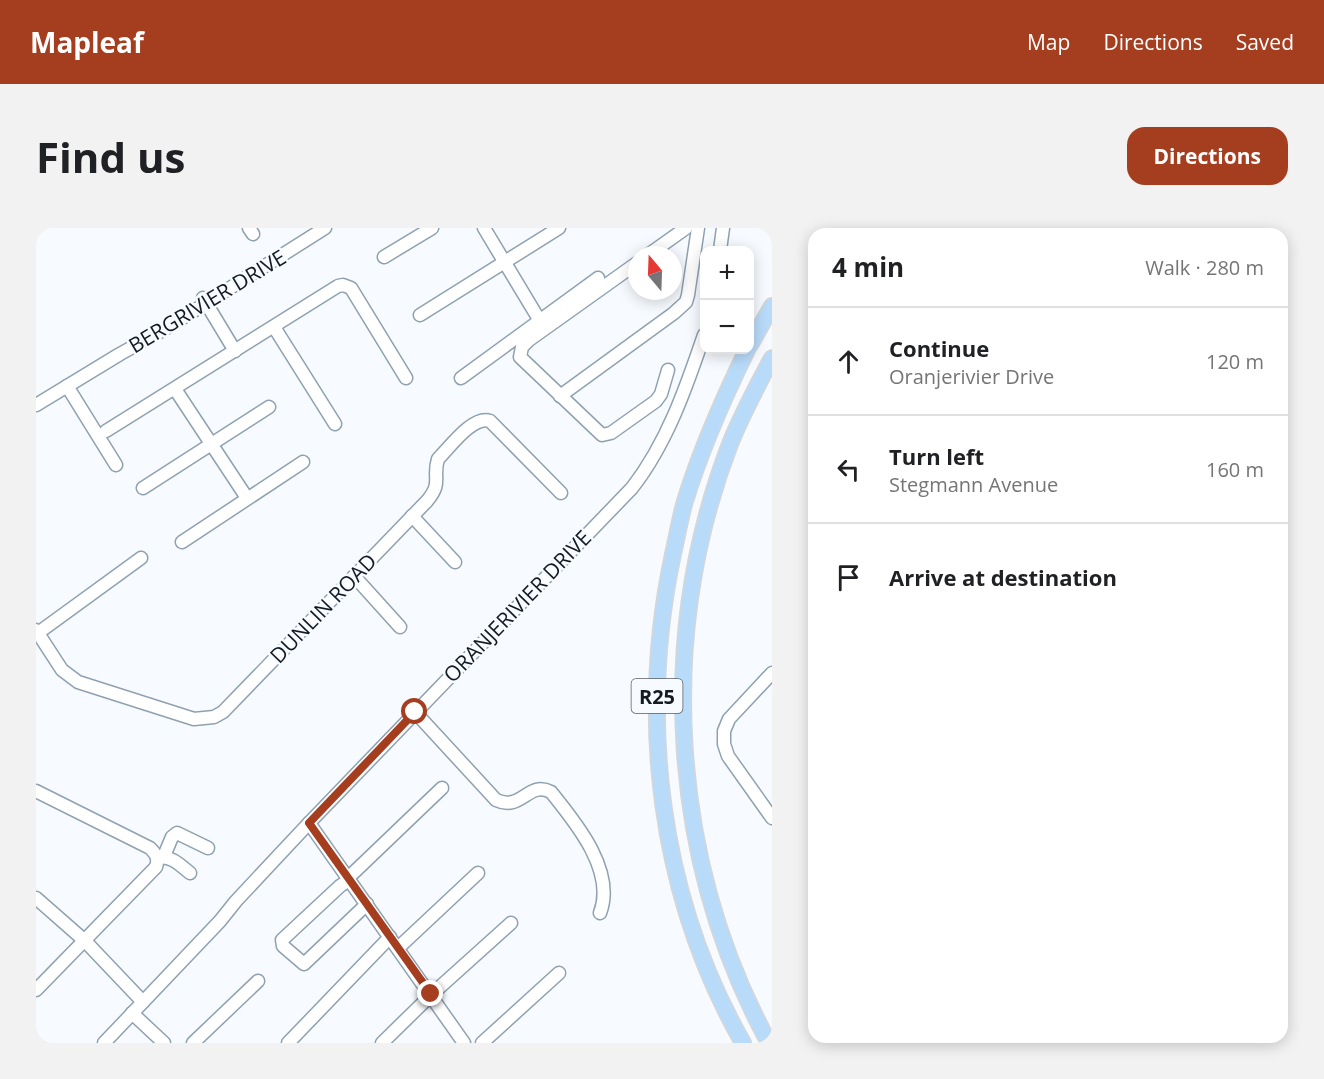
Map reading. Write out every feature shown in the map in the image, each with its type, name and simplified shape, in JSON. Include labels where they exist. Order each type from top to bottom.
[{"type":"main road","points":[[754,338],[772,306]]},
{"type":"main road","name":"R25","points":[[743,1043],[709,974],[687,914],[672,856],[662,802],[657,729],[658,656],[666,586],[684,503],[706,440],[745,354]]},
{"type":"main road","name":"R25","points":[[769,1043],[756,1019],[713,909],[698,851],[688,797],[683,724],[689,605],[699,549],[712,497],[730,443],[772,358]]},
{"type":"street","name":"BERGRIVIER DRIVE","points":[[36,405],[317,228]]},
{"type":"street","name":"BERGRIVIER DRIVE","points":[[204,301],[325,228]]},
{"type":"street","points":[[384,257],[432,228]]},
{"type":"street","points":[[484,228],[540,321]]},
{"type":"street","points":[[420,315],[559,228]]},
{"type":"street","points":[[661,246],[686,228]]},
{"type":"street","points":[[560,396],[686,302],[698,228]]},
{"type":"street","points":[[721,246],[723,228]]},
{"type":"street","points":[[628,270],[522,347],[519,352],[524,362],[598,433],[606,435],[656,401],[661,394],[668,370]]},
{"type":"street","points":[[461,378],[598,279]]},
{"type":"street","points":[[106,431],[338,286],[348,286],[406,378]]},
{"type":"street","points":[[204,301],[236,351]]},
{"type":"street","points":[[274,327],[335,424]]},
{"type":"street","name":"ORANJERIVIER DRIVE","points":[[95,1043],[220,921],[309,823],[632,488],[653,458],[700,347]]},
{"type":"street","points":[[67,386],[116,465]]},
{"type":"street","points":[[175,389],[247,498]]},
{"type":"street","points":[[143,488],[268,407]]},
{"type":"street","name":"DUNLIN ROAD","points":[[37,631],[62,670],[78,682],[194,720],[203,719],[223,712],[435,492],[438,483],[436,465],[438,459],[473,423],[484,419],[495,424],[561,493]]},
{"type":"street","points":[[182,542],[303,462]]},
{"type":"street","points":[[412,516],[455,561]]},
{"type":"street","points":[[37,631],[141,558]]},
{"type":"street","points":[[354,576],[400,627]]},
{"type":"street","points":[[772,673],[729,719],[724,731],[724,744],[728,756],[772,818]]},
{"type":"street","points":[[415,712],[496,800],[504,804],[513,803],[536,789],[544,788],[552,792],[590,845],[596,859],[603,896],[600,913]]},
{"type":"street","points":[[367,904],[304,964],[283,946],[282,940],[349,879],[442,788]]},
{"type":"street","points":[[36,791],[150,848],[161,857],[172,858],[190,873]]},
{"type":"street","points":[[309,823],[464,1043]]},
{"type":"street","points":[[36,990],[156,867],[172,837],[177,833],[208,848]]},
{"type":"street","points":[[398,948],[478,873]]},
{"type":"street","points":[[36,898],[85,941],[140,999]]},
{"type":"street","points":[[382,1043],[431,994],[511,923]]},
{"type":"street","points":[[288,1043],[390,937]]},
{"type":"street","points":[[482,1043],[559,973]]},
{"type":"street","points":[[193,1043],[258,981]]},
{"type":"street","name":"ORANJERIVIER DRIVE","points":[[104,1043],[132,1013],[140,999]]},
{"type":"street","points":[[132,1013],[164,1043]]},
{"type":"route","points":[[415,712],[309,823],[431,994]]}]
